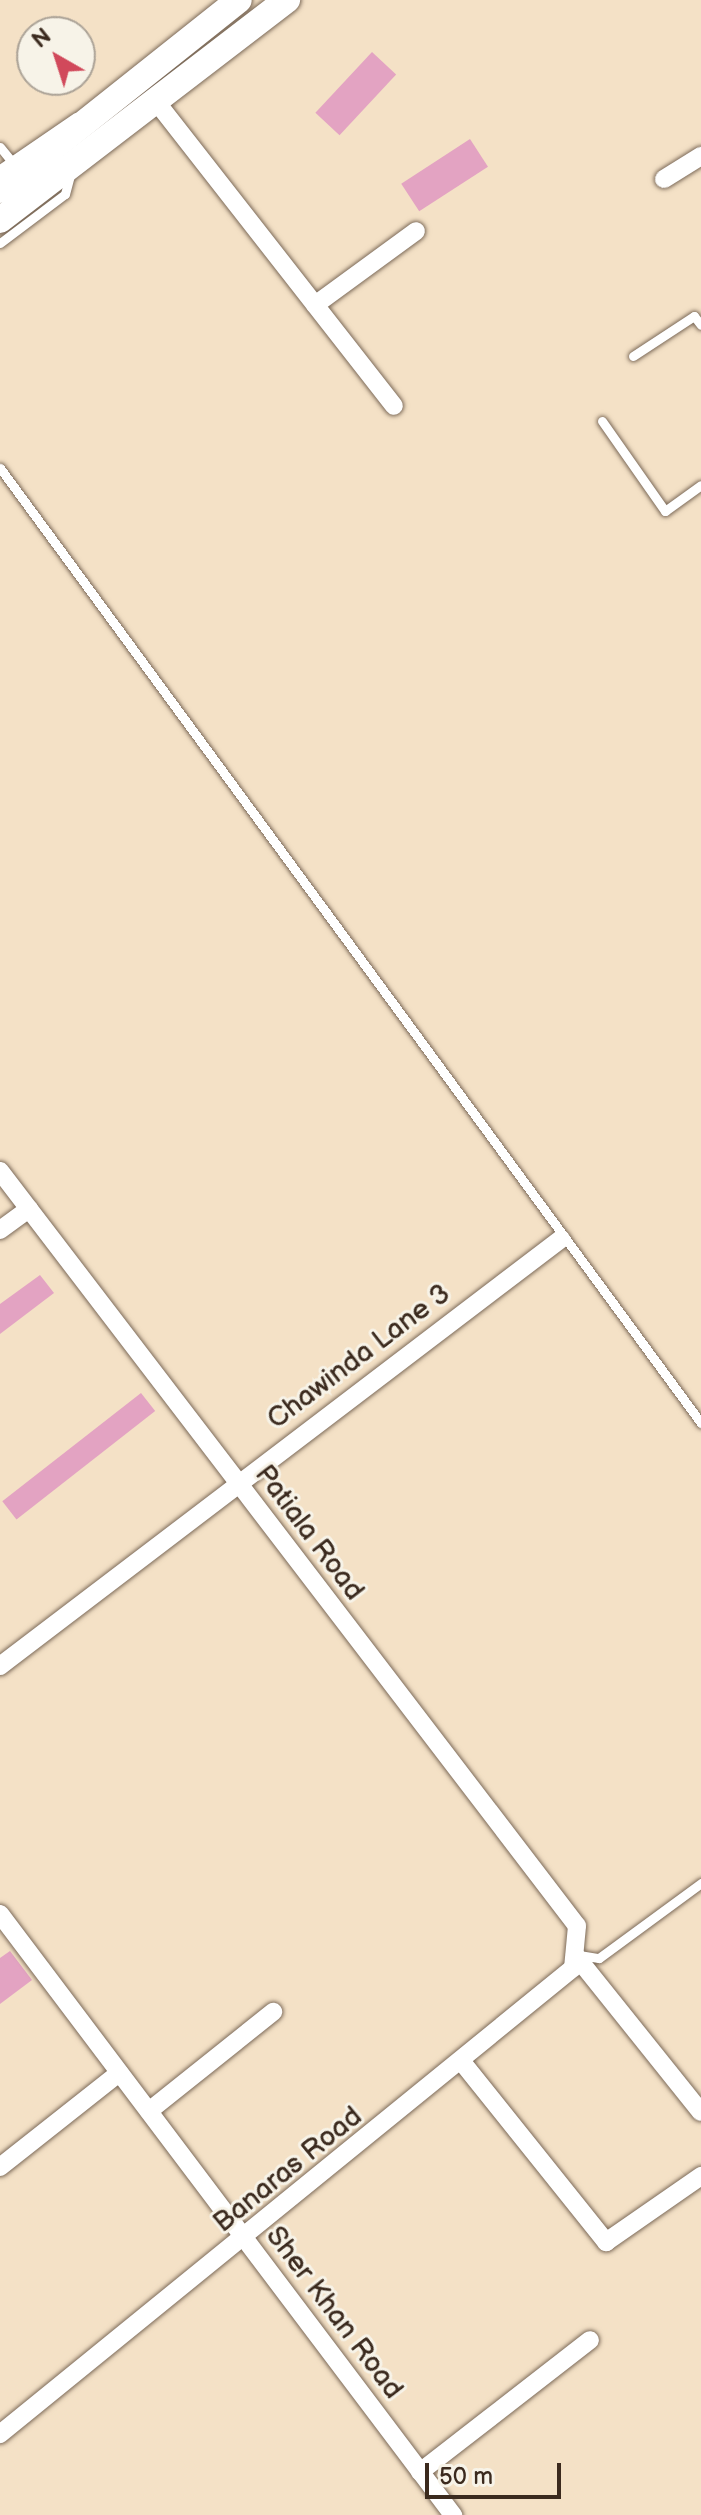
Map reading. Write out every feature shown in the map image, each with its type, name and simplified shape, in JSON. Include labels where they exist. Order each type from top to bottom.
[{"type":"main road","points":[[0,190],[11,168],[115,104],[239,0]]},
{"type":"main road","points":[[0,220],[287,0]]},
{"type":"street","points":[[155,100],[394,406]]},
{"type":"street","points":[[664,179],[701,156]]},
{"type":"street","points":[[315,305],[416,231]]},
{"type":"street","name":"Patiala Road","points":[[0,1171],[577,1926],[575,1955]]},
{"type":"street","points":[[0,1230],[29,1209]]},
{"type":"street","name":"Chawinda Lane 3","points":[[0,1666],[561,1239]]},
{"type":"street","name":"Sher Khan Road","points":[[0,1914],[6,1935],[149,2111],[244,2242],[453,2515]]},
{"type":"street","points":[[575,1955],[701,2112]]},
{"type":"street","name":"Banaras Road","points":[[0,2434],[244,2242],[462,2062],[573,1968],[575,1955]]},
{"type":"street","points":[[149,2111],[273,2012]]},
{"type":"street","points":[[462,2062],[606,2242],[701,2176]]},
{"type":"street","points":[[0,2167],[119,2073]]},
{"type":"street","points":[[420,2472],[590,2340]]},
{"type":"lane","points":[[0,147],[11,168]]},
{"type":"lane","points":[[0,243],[65,194],[72,165]]},
{"type":"lane","points":[[633,356],[694,316],[701,325]]},
{"type":"lane","points":[[602,421],[665,511],[701,485]]},
{"type":"lane","points":[[0,468],[561,1239],[701,1423]]},
{"type":"lane","points":[[575,1955],[599,1958],[701,1883]]},
{"type":"building","points":[[372,52],[396,75],[340,135],[315,113]]},
{"type":"building","points":[[470,139],[488,167],[419,211],[401,184]]},
{"type":"building","points":[[40,1275],[54,1293],[0,1334],[0,1304]]},
{"type":"building","points":[[141,1393],[155,1411],[16,1519],[2,1501]]},
{"type":"building","points":[[10,1951],[32,1980],[0,2004],[0,1958]]}]
